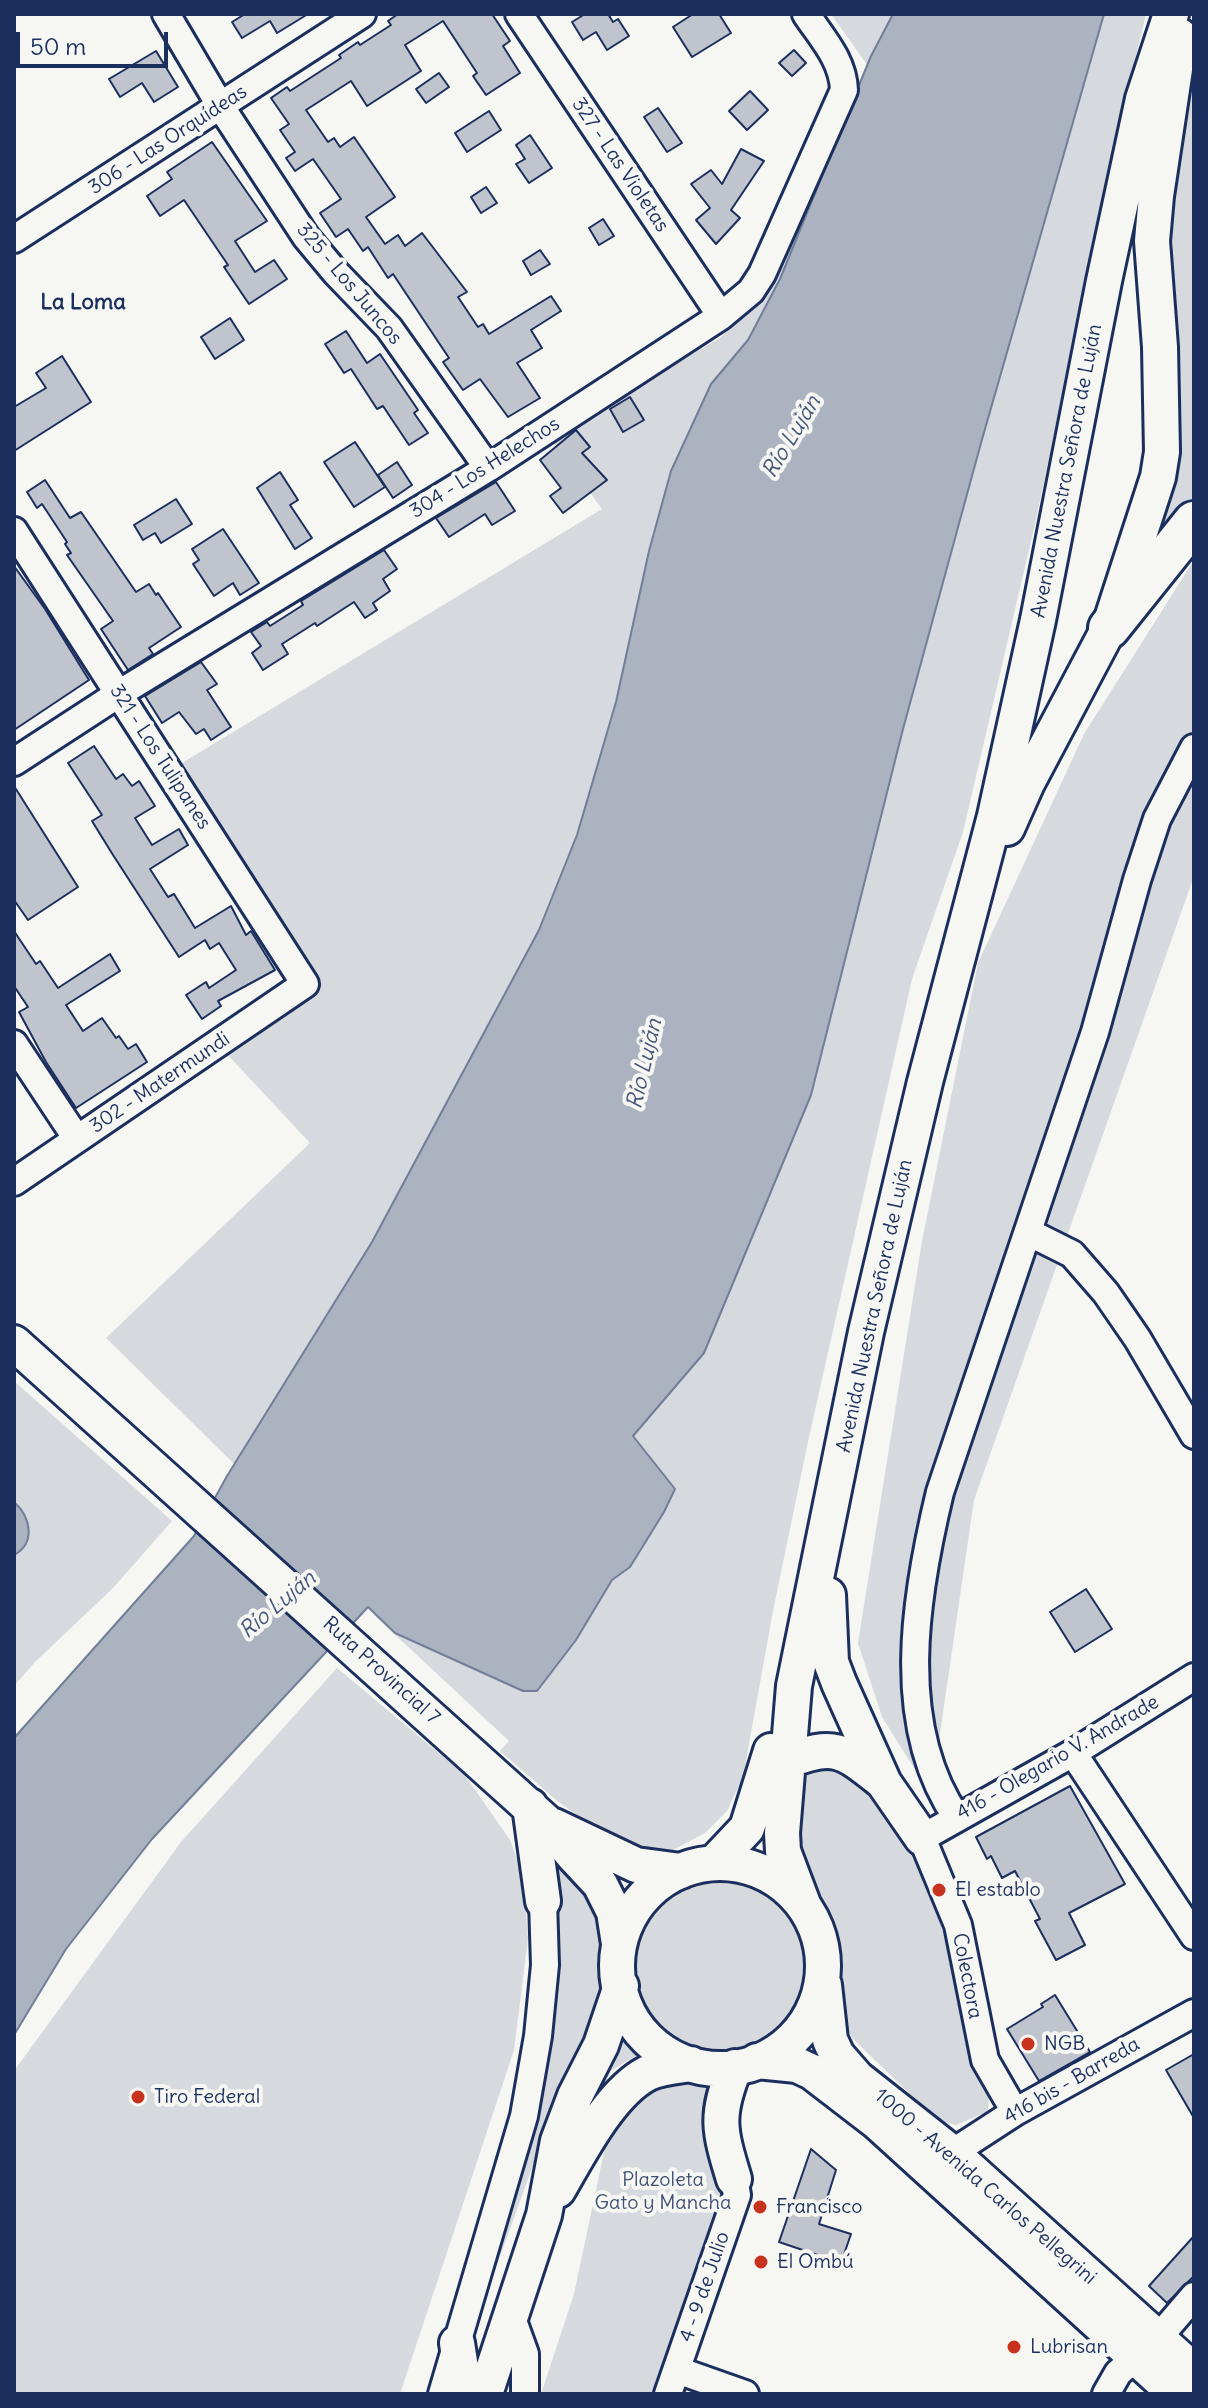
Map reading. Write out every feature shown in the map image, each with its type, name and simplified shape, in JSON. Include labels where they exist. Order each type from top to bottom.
[{"type":"highway","points":[[1109,628],[1194,522]]},
{"type":"main road","name":"Avenida Nuestra Señora de Luján","points":[[714,1863],[747,1828],[794,1686],[869,1317],[925,1082],[995,816],[1038,620],[1139,114],[1171,14]]},
{"type":"main road","name":"Avenida Nuestra Señora de Luján","points":[[966,929],[1027,783],[1109,628],[1148,511],[1162,452],[1160,347],[1152,241],[1184,14]]},
{"type":"main road","name":"Ruta Provincial 7","points":[[14,1343],[538,1814],[600,1884],[614,1912],[619,1944]]},
{"type":"main road","points":[[834,1495],[828,1593],[831,1662],[884,1783],[922,1838]]},
{"type":"main road","name":"Avenida Nuestra Señora de Luján","points":[[794,1686],[783,1790],[783,1851],[803,1904]]},
{"type":"main road","points":[[788,1761],[813,1751],[835,1750],[857,1761],[884,1783]]},
{"type":"main road","points":[[538,1814],[543,1901]]},
{"type":"main road","name":"Ruta Provincial 7","points":[[538,1814],[584,1842],[636,1865],[681,1871]]},
{"type":"main road","points":[[714,1863],[748,1867],[764,1873],[785,1886],[803,1904],[820,1938],[823,1976],[814,2007],[797,2034],[772,2054],[746,2064],[713,2068],[691,2064],[661,2050],[648,2038],[627,2010],[617,1961],[619,1944],[635,1908],[648,1892],[681,1871],[714,1863]]},
{"type":"main road","name":"1000 - Avenida Carlos Pellegrini","points":[[823,1976],[830,2040],[837,2055],[857,2078],[952,2153],[1146,2348],[1176,2394]]},
{"type":"main road","points":[[464,2393],[512,2318],[544,2215],[558,2141],[575,2096],[601,2045],[621,1986]]},
{"type":"main road","points":[[544,2215],[597,2123],[635,2082],[650,2072],[691,2064]]},
{"type":"main road","points":[[734,2179],[723,2138],[721,2108],[746,2064]]},
{"type":"main road","name":"1000 - Avenida Carlos Pellegrini","points":[[746,2064],[797,2065],[825,2080],[1146,2348],[1194,2371]]},
{"type":"main road","points":[[457,2343],[464,2393]]},
{"type":"street","name":"325 - Los Juncos","points":[[166,14],[221,107],[306,237],[389,328],[488,468]]},
{"type":"street","name":"306 - Las Orquídeas","points":[[14,239],[362,14]]},
{"type":"street","name":"327 - Las Violetas","points":[[519,14],[721,316]]},
{"type":"street","name":"304 - Los Helechos","points":[[14,762],[120,693],[488,468],[721,316],[751,291],[762,274],[844,90],[844,77],[837,60],[806,14]]},
{"type":"street","name":"321 - Los Tulipanes","points":[[14,531],[305,984]]},
{"type":"street","points":[[957,1818],[941,1795],[922,1745],[917,1681],[926,1551],[940,1492],[1095,1032],[1153,831],[1194,748]]},
{"type":"street","name":"302 - Matermundi","points":[[14,1182],[305,984]]},
{"type":"street","points":[[14,1044],[77,1139]]},
{"type":"street","points":[[1028,1232],[1072,1254],[1106,1293],[1137,1338],[1194,1435]]},
{"type":"street","name":"416 - Olegario V. Andrade","points":[[922,1838],[1073,1753],[1194,1677]]},
{"type":"street","points":[[1073,1753],[1194,1936]]},
{"type":"street","name":"Colectora","points":[[922,1838],[958,1925],[985,2060],[1015,2112]]},
{"type":"street","points":[[457,2343],[524,2116],[538,2036],[545,1965],[543,1901]]},
{"type":"street","name":"416 bis - Barreda","points":[[952,2153],[1015,2112],[1194,2013]]},
{"type":"street","name":"4 - 9 de Julio","points":[[672,2382],[737,2195],[734,2179]]},
{"type":"street","points":[[1106,2394],[1118,2373],[1194,2296]]},
{"type":"street","points":[[512,2318],[525,2354],[525,2394]]},
{"type":"street","points":[[672,2382],[745,2394]]},
{"type":"green space","points":[[831,14],[939,14],[611,820],[276,1505],[106,1338],[310,1143],[226,1053],[315,991],[177,766],[602,509],[549,436],[720,338],[758,304],[875,76]]},
{"type":"green space","points":[[1060,14],[1146,14],[1113,153],[1035,524],[963,832],[912,979],[809,1437],[743,1777],[727,1811],[705,1833],[673,1850],[649,1849],[609,1838],[556,1800],[500,1751],[509,1741],[374,1615],[459,1546]]},
{"type":"green space","points":[[1194,17],[1194,496],[1142,560],[1165,190]]},
{"type":"green space","points":[[1194,560],[1194,876],[974,1500],[931,1795],[882,1717],[858,1643],[922,1241],[978,963],[1084,734]]},
{"type":"green space","points":[[14,1381],[172,1521],[113,1588],[14,1686]]},
{"type":"green space","points":[[337,1668],[464,1774],[510,1840],[523,1875],[528,1938],[514,2050],[400,2394],[14,2394],[14,2071],[181,1842]]},
{"type":"green space","points":[[808,1760],[857,1768],[912,1848],[931,1892],[952,1963],[968,2054],[989,2096],[987,2112],[956,2125],[938,2121],[853,2039],[846,2026],[840,2000],[834,1930],[796,1852],[798,1771]]},
{"type":"green space","points":[[549,1841],[607,1921],[603,1999],[595,2026],[551,2115],[478,2318],[464,2345],[535,2133],[549,2063],[560,1949],[557,1886]]},
{"type":"green space","points":[[722,1870],[757,1877],[786,1897],[806,1926],[813,1961],[806,1996],[786,2025],[757,2045],[722,2052],[687,2045],[658,2025],[638,1996],[631,1961],[638,1926],[658,1897],[687,1877]]},
{"type":"green space","points":[[629,2030],[646,2050],[612,2070],[578,2133]]},
{"type":"green space","name":"Plazoleta Gato y Mancha","points":[[691,2072],[723,2075],[728,2201],[658,2394],[541,2394],[574,2294],[608,2133],[633,2093]]},
{"type":"water","name":"Río Luján","points":[[893,14],[1104,14],[903,729],[811,1095],[704,1353],[633,1436],[675,1489],[630,1567],[612,1580],[576,1640],[537,1691],[523,1691],[395,1633],[368,1607],[152,1839],[66,1949],[14,2035],[14,1738],[194,1536],[227,1476],[372,1242],[539,930],[577,835],[616,702],[649,551],[671,471],[711,384],[748,340],[780,279],[871,56]]},
{"type":"water","points":[[14,1502],[24,1515],[29,1530],[26,1544],[14,1555]]},
{"type":"building","points":[[245,14],[308,14],[277,33],[270,21],[242,38],[232,22]]},
{"type":"building","points":[[398,14],[492,14],[510,41],[503,46],[520,73],[486,95],[473,76],[477,73],[443,21],[405,45],[421,71],[367,106],[351,81],[306,110],[328,142],[334,138],[340,147],[354,137],[395,197],[366,217],[385,244],[398,235],[405,246],[422,233],[467,292],[458,297],[478,327],[483,324],[489,334],[551,296],[561,311],[531,330],[542,348],[517,363],[540,398],[508,417],[480,379],[463,390],[443,362],[449,358],[393,274],[388,278],[368,247],[363,251],[348,229],[336,237],[320,213],[341,199],[313,159],[295,171],[286,158],[295,152],[280,130],[289,124],[271,98],[287,87],[290,91],[341,58],[339,55],[358,42],[360,45],[391,25],[388,21]]},
{"type":"building","points":[[585,14],[608,14],[613,22],[618,19],[629,36],[607,50],[596,32],[583,40],[572,22]]},
{"type":"building","points":[[693,14],[719,14],[731,33],[692,57],[673,27]]},
{"type":"building","points":[[794,50],[806,63],[792,76],[779,63]]},
{"type":"building","points":[[156,51],[178,87],[154,102],[142,83],[120,97],[109,79]]},
{"type":"building","points":[[439,73],[449,87],[426,103],[416,89]]},
{"type":"building","points":[[750,91],[768,110],[747,130],[729,111]]},
{"type":"building","points":[[658,108],[682,143],[667,152],[644,117]]},
{"type":"building","points":[[489,111],[501,130],[467,152],[455,133]]},
{"type":"building","points":[[530,135],[552,168],[529,183],[516,164],[525,159],[516,145]]},
{"type":"building","points":[[212,142],[267,221],[235,241],[255,272],[274,260],[287,279],[249,304],[224,267],[228,265],[184,200],[160,216],[147,196],[172,179],[167,172]]},
{"type":"building","points":[[741,149],[764,161],[731,210],[740,218],[716,244],[696,220],[710,208],[691,184],[711,170],[722,184]]},
{"type":"building","points":[[486,187],[497,203],[481,213],[471,197]]},
{"type":"building","points":[[603,219],[614,236],[599,245],[589,228]]},
{"type":"building","points":[[540,250],[550,264],[531,275],[523,261]]},
{"type":"building","points":[[230,318],[244,340],[215,359],[201,337]]},
{"type":"building","points":[[346,331],[367,363],[380,354],[418,410],[414,413],[428,433],[409,445],[383,406],[377,409],[351,369],[344,373],[325,344]]},
{"type":"building","points":[[62,356],[91,402],[14,451],[14,407],[46,388],[36,373]]},
{"type":"building","points":[[630,397],[644,420],[623,432],[610,409]]},
{"type":"building","points":[[576,430],[590,447],[582,453],[607,480],[563,513],[550,496],[561,488],[540,460]]},
{"type":"building","points":[[355,442],[385,487],[354,507],[324,462]]},
{"type":"building","points":[[397,462],[412,485],[393,498],[378,475]]},
{"type":"building","points":[[280,472],[298,500],[290,505],[312,538],[295,549],[257,488]]},
{"type":"building","points":[[45,480],[70,518],[81,512],[136,592],[149,584],[181,627],[149,648],[153,654],[128,670],[101,629],[113,621],[67,555],[71,553],[65,544],[67,542],[42,504],[37,508],[27,492]]},
{"type":"building","points":[[496,482],[515,511],[492,525],[485,514],[449,537],[436,518]]},
{"type":"building","points":[[176,499],[192,524],[161,543],[155,533],[143,540],[134,525]]},
{"type":"building","points":[[223,529],[259,583],[240,595],[233,583],[214,596],[193,564],[199,560],[192,549]]},
{"type":"building","points":[[384,550],[397,569],[383,579],[390,591],[373,603],[377,610],[365,618],[354,602],[282,644],[288,654],[263,670],[252,653],[261,646],[251,632],[267,622],[270,626],[303,605],[301,601]]},
{"type":"building","points":[[14,566],[89,680],[14,730]]},
{"type":"building","points":[[201,662],[217,684],[207,690],[231,727],[211,740],[204,729],[196,734],[179,712],[162,723],[145,696]]},
{"type":"building","points":[[94,746],[116,779],[123,774],[132,786],[139,781],[155,806],[135,818],[152,845],[179,829],[188,845],[150,869],[168,897],[174,894],[195,928],[231,906],[246,935],[251,931],[275,970],[218,1001],[221,1006],[202,1019],[186,995],[206,982],[209,988],[236,970],[219,943],[210,949],[205,940],[179,957],[113,855],[92,821],[102,815],[68,763]]},
{"type":"building","points":[[14,786],[78,887],[28,920],[14,900]]},
{"type":"building","points":[[14,931],[36,964],[40,961],[58,988],[110,954],[120,971],[66,1005],[83,1031],[102,1018],[128,1049],[136,1044],[147,1062],[76,1108],[19,1012],[28,1007],[14,986]]},
{"type":"building","points":[[1086,1589],[1112,1629],[1075,1652],[1050,1612]]},
{"type":"building","points":[[1070,1786],[1125,1884],[1069,1913],[1085,1945],[1056,1960],[1035,1921],[1040,1919],[1015,1871],[1002,1878],[991,1856],[987,1859],[976,1837]]},
{"type":"building","points":[[1055,1995],[1090,2052],[1039,2081],[1007,2029],[1043,2007],[1041,2004]]},
{"type":"building","points":[[1194,2054],[1194,2118],[1166,2070]]},
{"type":"building","points":[[811,2149],[836,2170],[819,2224],[851,2234],[841,2263],[779,2242]]},
{"type":"building","points":[[1194,2236],[1194,2276],[1167,2303],[1149,2286]]},
{"type":"place","name":"El establo","points":[[939,1890]]},
{"type":"place","name":"NGB","points":[[1028,2044]]},
{"type":"place","name":"Tiro Federal","points":[[138,2097]]},
{"type":"place","name":"Francisco","points":[[760,2207]]},
{"type":"place","name":"El Ombú","points":[[761,2262]]},
{"type":"place","name":"Lubrisan","points":[[1014,2347]]},
{"type":"district","name":"La Loma","points":[[83,303]]}]
